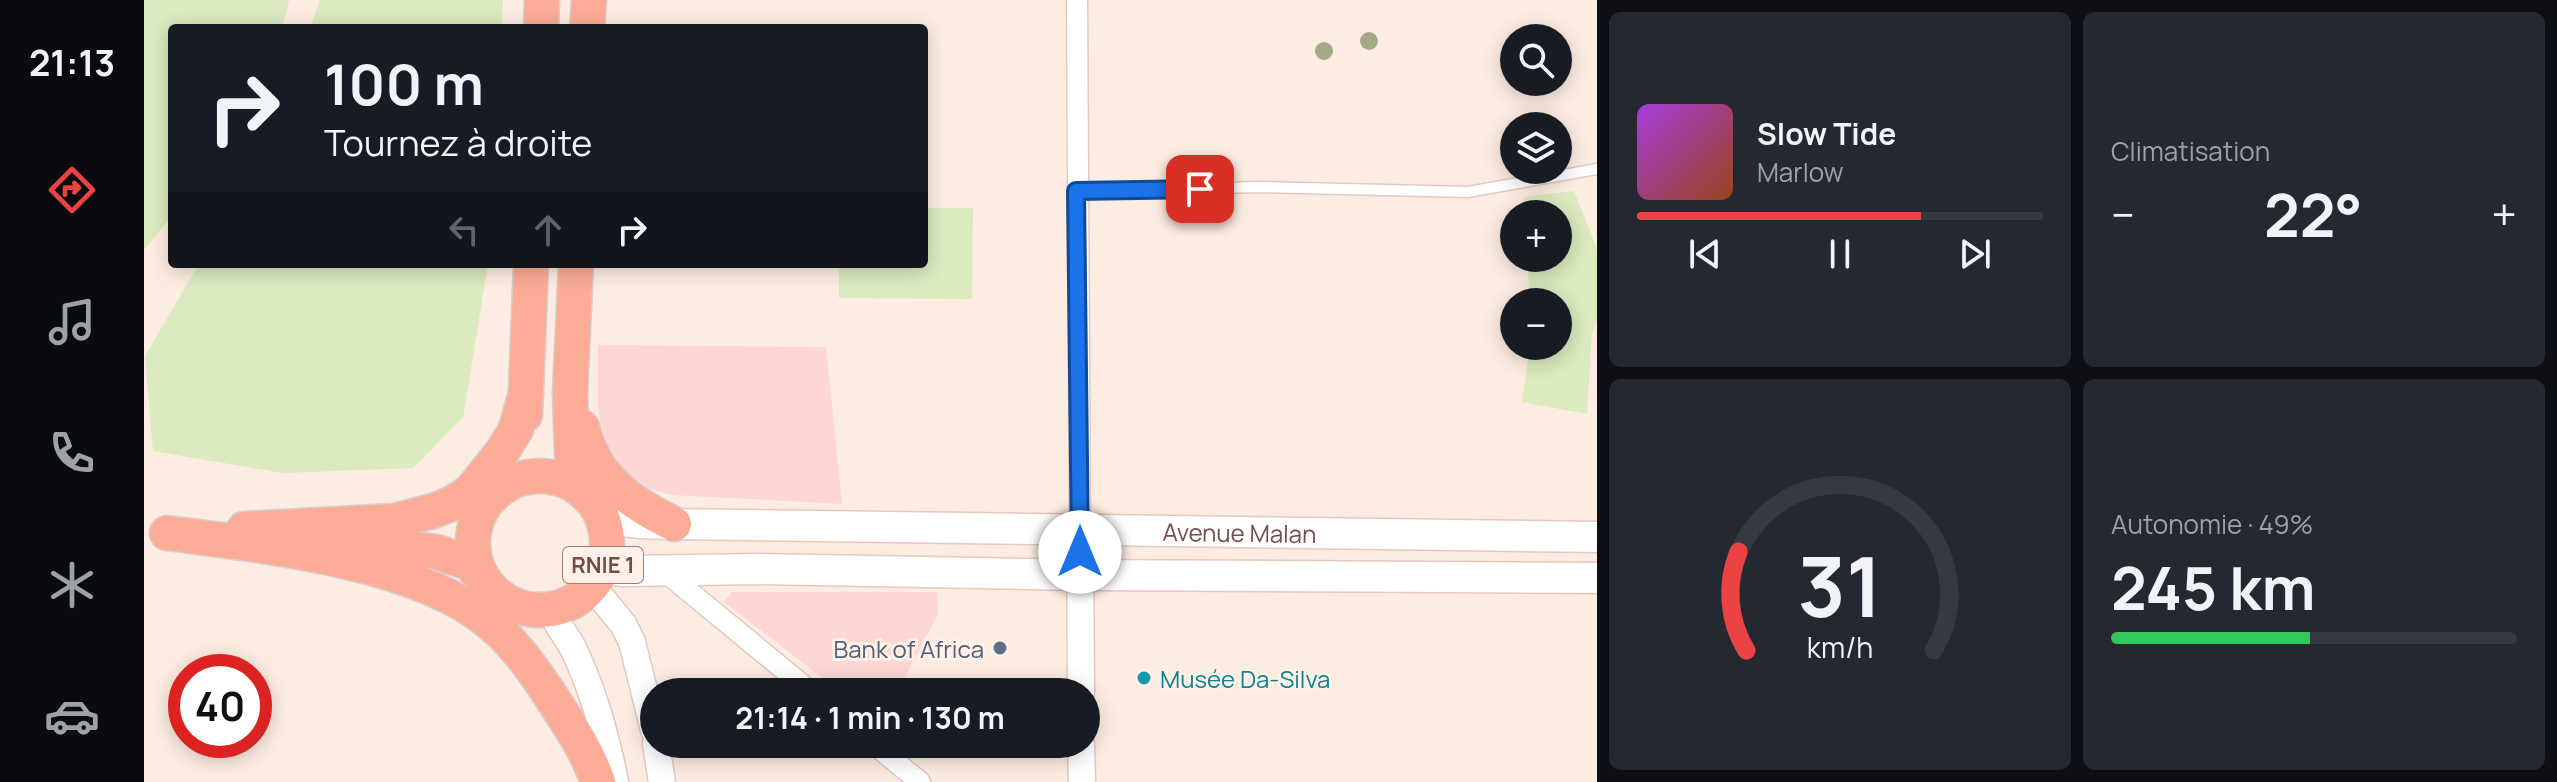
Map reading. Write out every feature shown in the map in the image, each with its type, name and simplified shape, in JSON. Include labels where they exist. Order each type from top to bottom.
[{"type":"highway","points":[[541,24],[542,0]]},
{"type":"highway","points":[[587,24],[589,0]]},
{"type":"highway","name":"RNIE 1","points":[[155,533],[322,537],[424,529],[471,518],[516,477],[525,445],[531,268]]},
{"type":"highway","name":"RNIE 1","points":[[322,537],[437,552],[470,563],[495,594],[514,606],[533,611],[551,610],[574,602],[597,577],[606,553],[603,522],[576,472],[572,453],[570,393],[576,268]]},
{"type":"highway","points":[[155,533],[395,521],[433,511],[470,492],[486,474],[516,429],[526,393]]},
{"type":"highway","points":[[570,393],[585,438],[608,480],[638,506],[674,524]]},
{"type":"highway","name":"RNIE 1","points":[[486,583],[476,564],[472,543],[476,522],[494,495],[519,479],[547,476],[574,486],[595,506]]},
{"type":"highway","points":[[155,533],[278,549],[353,564],[410,582],[462,604],[487,620],[535,669],[578,738],[598,782]]},
{"type":"main road","name":"Avenue Malan","points":[[595,506],[605,516],[621,520],[674,524],[1597,537]]},
{"type":"main road","points":[[902,571],[903,528]]},
{"type":"main road","points":[[1451,578],[1455,535]]},
{"type":"main road","name":"Avenue Malan","points":[[597,577],[663,570],[1597,578]]},
{"type":"street","points":[[1077,0],[1081,678]]},
{"type":"street","points":[[663,570],[794,678]]},
{"type":"street","points":[[597,577],[632,642],[641,678]]},
{"type":"street","points":[[551,610],[556,624],[571,643],[593,694],[604,728],[615,782]]},
{"type":"street","points":[[658,758],[662,782]]},
{"type":"street","points":[[891,758],[920,782]]},
{"type":"street","points":[[1081,758],[1082,782]]},
{"type":"lane","points":[[1076,191],[1263,187],[1468,192],[1597,169]]},
{"type":"shaded area","points":[[598,345],[826,347],[842,504],[672,495],[652,490],[634,479],[618,463],[601,425]]},
{"type":"shaded area","points":[[732,592],[937,592],[938,614],[904,678],[823,678],[724,602]]},
{"type":"green space","points":[[144,0],[289,0],[283,24],[168,24],[168,221],[144,250]]},
{"type":"green space","points":[[320,0],[503,0],[502,24],[311,24]]},
{"type":"green space","points":[[1574,191],[1597,249],[1597,320],[1592,333],[1587,414],[1522,402],[1528,360],[1572,360],[1572,288],[1529,288],[1528,272],[1572,272],[1572,200],[1524,200],[1524,197]]},
{"type":"green space","points":[[928,208],[973,208],[972,299],[839,298],[839,268],[928,268]]},
{"type":"green space","points":[[197,268],[487,268],[463,417],[413,468],[283,473],[153,451],[145,356]]},
{"type":"place","name":"Bank of Africa","points":[[1000,648]]},
{"type":"place","name":"Musée Da-Silva","points":[[1144,678]]},
{"type":"route","points":[[1080,552],[1076,191],[1200,189]]}]
